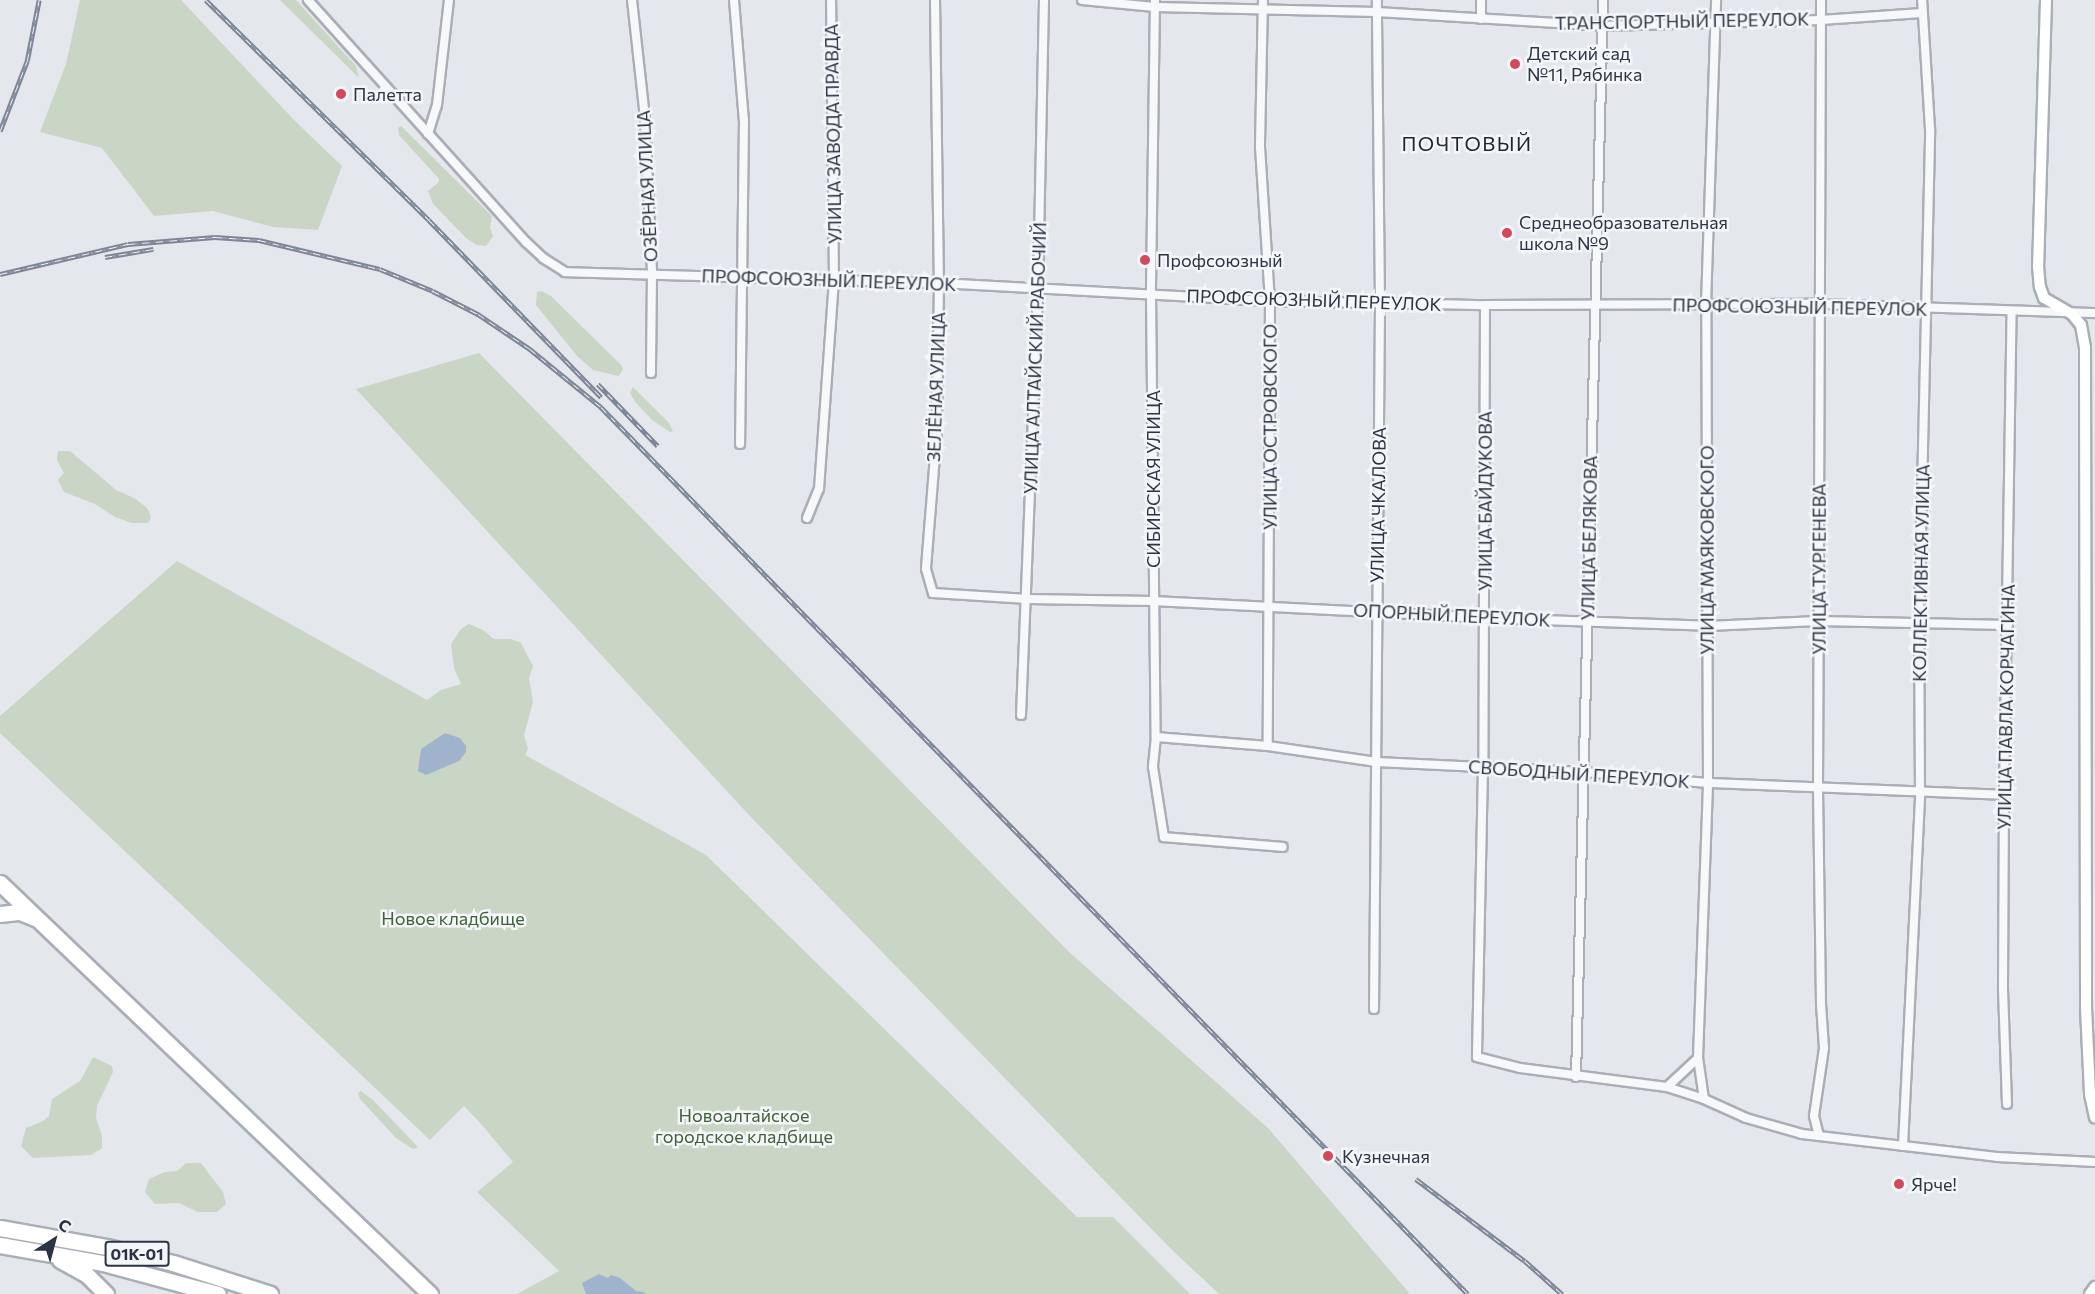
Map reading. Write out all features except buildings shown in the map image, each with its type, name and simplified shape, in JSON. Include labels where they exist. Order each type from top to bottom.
[{"type":"highway","points":[[0,883],[430,1294]]},
{"type":"highway","points":[[0,914],[20,912],[45,925]]},
{"type":"highway","name":"01К-01","points":[[0,1228],[107,1247],[173,1263],[270,1294]]},
{"type":"highway","name":"01К-01","points":[[0,1245],[35,1249],[103,1263],[218,1294]]},
{"type":"highway","points":[[35,1249],[87,1275],[106,1294]]},
{"type":"street","points":[[308,0],[428,134]]},
{"type":"street","points":[[428,134],[437,105],[449,0]]},
{"type":"street","name":"ОЗЁРНАЯ УЛИЦА","points":[[632,0],[645,117],[652,274],[651,373]]},
{"type":"street","points":[[734,0],[744,121],[740,444]]},
{"type":"street","name":"УЛИЦА ЗАВОДА ПРАВДА","points":[[807,518],[819,489],[834,279],[831,0]]},
{"type":"street","name":"ЗЕЛЁНАЯ УЛИЦА","points":[[933,593],[926,569],[937,431],[939,283],[935,0]]},
{"type":"street","name":"УЛИЦА АЛТАЙСКИЙ РАБОЧИЙ","points":[[1021,715],[1028,599],[1044,0]]},
{"type":"street","name":"ТРАНСПОРТНЫЙ ПЕРЕУЛОК","points":[[1082,0],[1263,4],[1603,26],[1821,20],[1922,13]]},
{"type":"street","name":"УЛИЦА ЧКАЛОВА","points":[[1374,1009],[1380,303],[1377,0]]},
{"type":"street","points":[[1481,0],[1481,19]]},
{"type":"street","name":"УЛИЦА БЕЛЯКОВА","points":[[1576,1077],[1603,0]]},
{"type":"street","name":"УЛИЦА МАЯКОВСКОГО","points":[[1704,1099],[1698,1058],[1708,783],[1706,305],[1716,0]]},
{"type":"street","name":"УЛИЦА ТУРГЕНЕВА","points":[[1819,1136],[1814,1116],[1824,1048],[1821,1004],[1818,789],[1821,0]]},
{"type":"street","name":"КОЛЛЕКТИВНАЯ УЛИЦА","points":[[1903,1146],[1920,793],[1919,624],[1924,309],[1930,129],[1922,0]]},
{"type":"street","points":[[2046,0],[2038,266],[2040,287],[2044,298],[2072,314],[2081,325],[2085,348],[2086,1008],[2090,1094],[2095,1117]]},
{"type":"street","name":"СИБИРСКАЯ УЛИЦА","points":[[1155,3],[1151,295],[1156,737],[1153,767],[1164,837],[1282,847]]},
{"type":"street","name":"УЛИЦА ОСТРОВСКОГО","points":[[1263,4],[1260,147],[1270,301],[1268,746]]},
{"type":"street","name":"ПРОФСОЮЗНЫЙ ПЕРЕУЛОК","points":[[428,134],[526,242],[558,268],[576,273],[939,283],[1270,301],[1485,305],[1820,304],[2095,314]]},
{"type":"street","name":"УЛИЦА БАЙДУКОВА","points":[[1485,305],[1483,768],[1477,1058],[1576,1077]]},
{"type":"street","name":"УЛИЦА ПАВЛА КОРЧАГИНА","points":[[2007,1104],[2003,987],[2004,795],[2012,311]]},
{"type":"street","name":"ОПОРНЫЙ ПЕРЕУЛОК","points":[[933,593],[1028,599],[1153,601],[1484,618],[1708,626],[1818,621],[2008,625]]},
{"type":"street","name":"СВОБОДНЫЙ ПЕРЕУЛОК","points":[[1156,737],[1268,746],[1377,762],[1584,772],[1708,783],[1818,789],[2004,795]]},
{"type":"street","points":[[1667,1087],[1698,1058]]},
{"type":"street","points":[[1576,1077],[1667,1087],[1704,1099],[1746,1118],[1802,1134],[1997,1156],[2095,1162]]},
{"type":"street","points":[[2090,1294],[2095,1287]]},
{"type":"green space","points":[[80,0],[181,0],[295,121],[342,166],[318,230],[273,227],[213,211],[154,216],[102,148],[40,132],[66,64]]},
{"type":"green space","points":[[280,0],[296,0],[356,66],[359,78]]},
{"type":"green space","points":[[401,126],[492,216],[490,228],[493,236],[486,246],[477,245],[467,239],[433,204],[428,191],[438,183],[439,179],[399,135],[398,128]]},
{"type":"green space","points":[[541,291],[551,296],[621,365],[623,369],[619,376],[593,370],[577,356],[536,305],[537,292]]},
{"type":"green space","points":[[479,353],[1069,952],[1269,1129],[1410,1294],[1219,1294],[1169,1247],[748,814],[356,389]]},
{"type":"green space","points":[[633,387],[669,423],[673,431],[670,432],[652,420],[636,403],[630,393]]},
{"type":"green space","points":[[58,451],[70,451],[116,490],[136,499],[148,509],[151,518],[148,523],[132,523],[115,517],[95,504],[64,492],[58,480],[64,473],[57,460]]},
{"type":"green space","points":[[177,561],[427,700],[441,690],[461,684],[454,668],[451,644],[461,629],[469,624],[483,630],[494,639],[511,639],[521,643],[533,666],[529,678],[533,702],[524,735],[528,749],[525,755],[706,855],[1077,1217],[1113,1217],[1190,1294],[517,1294],[559,1271],[477,1192],[513,1162],[482,1125],[464,1106],[430,1140],[0,733],[0,716]]},
{"type":"green space","points":[[93,1057],[112,1066],[113,1072],[97,1106],[96,1118],[102,1136],[102,1148],[91,1155],[33,1158],[21,1146],[26,1128],[49,1116],[52,1099],[80,1081]]},
{"type":"green space","points":[[361,1091],[373,1100],[418,1147],[413,1149],[396,1138],[360,1099],[358,1093]]},
{"type":"green space","points":[[186,1163],[201,1163],[223,1192],[226,1204],[217,1212],[198,1212],[179,1203],[155,1204],[145,1192],[149,1179],[165,1172],[177,1171]]},
{"type":"water","points":[[445,733],[460,738],[466,746],[466,752],[459,761],[426,775],[418,771],[421,749]]},
{"type":"water","points":[[599,1274],[608,1278],[611,1275],[620,1278],[636,1291],[645,1294],[586,1294],[582,1283]]},
{"type":"railway","points":[[0,131],[27,61],[39,0]]},
{"type":"railway","points":[[206,0],[429,220],[601,397]]},
{"type":"railway","points":[[0,274],[128,244],[215,237],[259,240],[380,269],[433,291],[478,314],[530,349],[601,407],[1468,1294]]},
{"type":"railway","points":[[105,257],[153,249]]},
{"type":"railway","points":[[598,384],[658,446]]},
{"type":"railway","points":[[1416,1179],[1525,1261],[1562,1294]]},
{"type":"place","name":"Детский сад №11, Рябинка","points":[[1515,64]]},
{"type":"place","name":"Палетта","points":[[341,94]]},
{"type":"place","name":"Среднеобразовательная школа №9","points":[[1507,233]]},
{"type":"place","name":"Профсоюзный","points":[[1145,260]]},
{"type":"place","name":"Кузнечная","points":[[1328,1156]]},
{"type":"place","name":"Ярче!","points":[[1899,1184]]},
{"type":"district","name":"ПОЧТОВЫЙ","points":[[1467,143]]},
{"type":"park label","name":"Новое кладбище","points":[[453,918]]},
{"type":"park label","name":"Новоалтайское городское кладбище","points":[[744,1126]]}]
